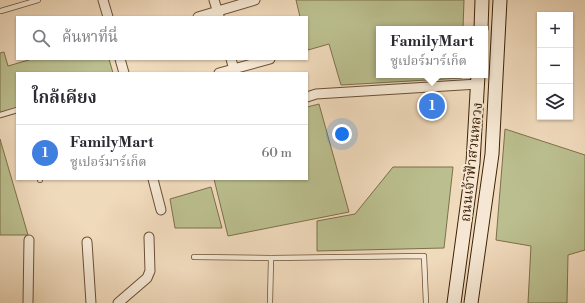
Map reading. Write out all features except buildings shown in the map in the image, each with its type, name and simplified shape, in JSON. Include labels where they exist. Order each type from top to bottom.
[{"type":"main road","points":[[480,26],[482,0]]},
{"type":"main road","name":"ถนนเจ้าฟ้าสวนหลวง","points":[[471,303],[492,154],[500,0]]},
{"type":"main road","name":"ถนนเจ้าฟ้าสวนหลวง","points":[[454,303],[473,162],[478,80]]},
{"type":"street","points":[[103,0],[108,16]]},
{"type":"street","points":[[214,0],[218,14]]},
{"type":"street","points":[[205,16],[218,14],[254,0]]},
{"type":"street","points":[[120,60],[124,72]]},
{"type":"street","points":[[231,60],[235,71],[267,60]]},
{"type":"street","points":[[308,97],[316,94],[478,80]]},
{"type":"street","points":[[153,180],[161,210]]},
{"type":"street","points":[[118,303],[147,278],[150,271],[149,237]]},
{"type":"street","points":[[28,303],[29,240]]},
{"type":"street","points":[[87,242],[91,303]]},
{"type":"lane","points":[[1,11],[38,0]]},
{"type":"lane","points":[[0,115],[16,110]]},
{"type":"lane","points":[[194,258],[424,256],[426,303]]},
{"type":"lane","points":[[270,303],[271,258]]},
{"type":"green space","points":[[296,0],[464,0],[463,26],[376,26],[376,78],[462,78],[341,85],[329,44],[308,50],[308,16],[300,16]]},
{"type":"green space","points":[[4,52],[8,66],[29,60],[109,60],[113,72],[16,72],[16,113],[0,118],[0,53]]},
{"type":"green space","points":[[319,104],[349,212],[228,236],[214,180],[308,180],[308,107]]},
{"type":"green space","points":[[505,129],[585,155],[585,250],[568,255],[567,303],[528,303],[531,246],[496,240]]},
{"type":"green space","points":[[0,139],[28,235],[0,235]]},
{"type":"green space","points":[[393,167],[453,167],[444,248],[317,251],[317,221],[355,214]]},
{"type":"green space","points":[[211,187],[222,228],[175,228],[170,199]]},
{"type":"place","name":"FamilyMart","points":[[432,106]]}]
